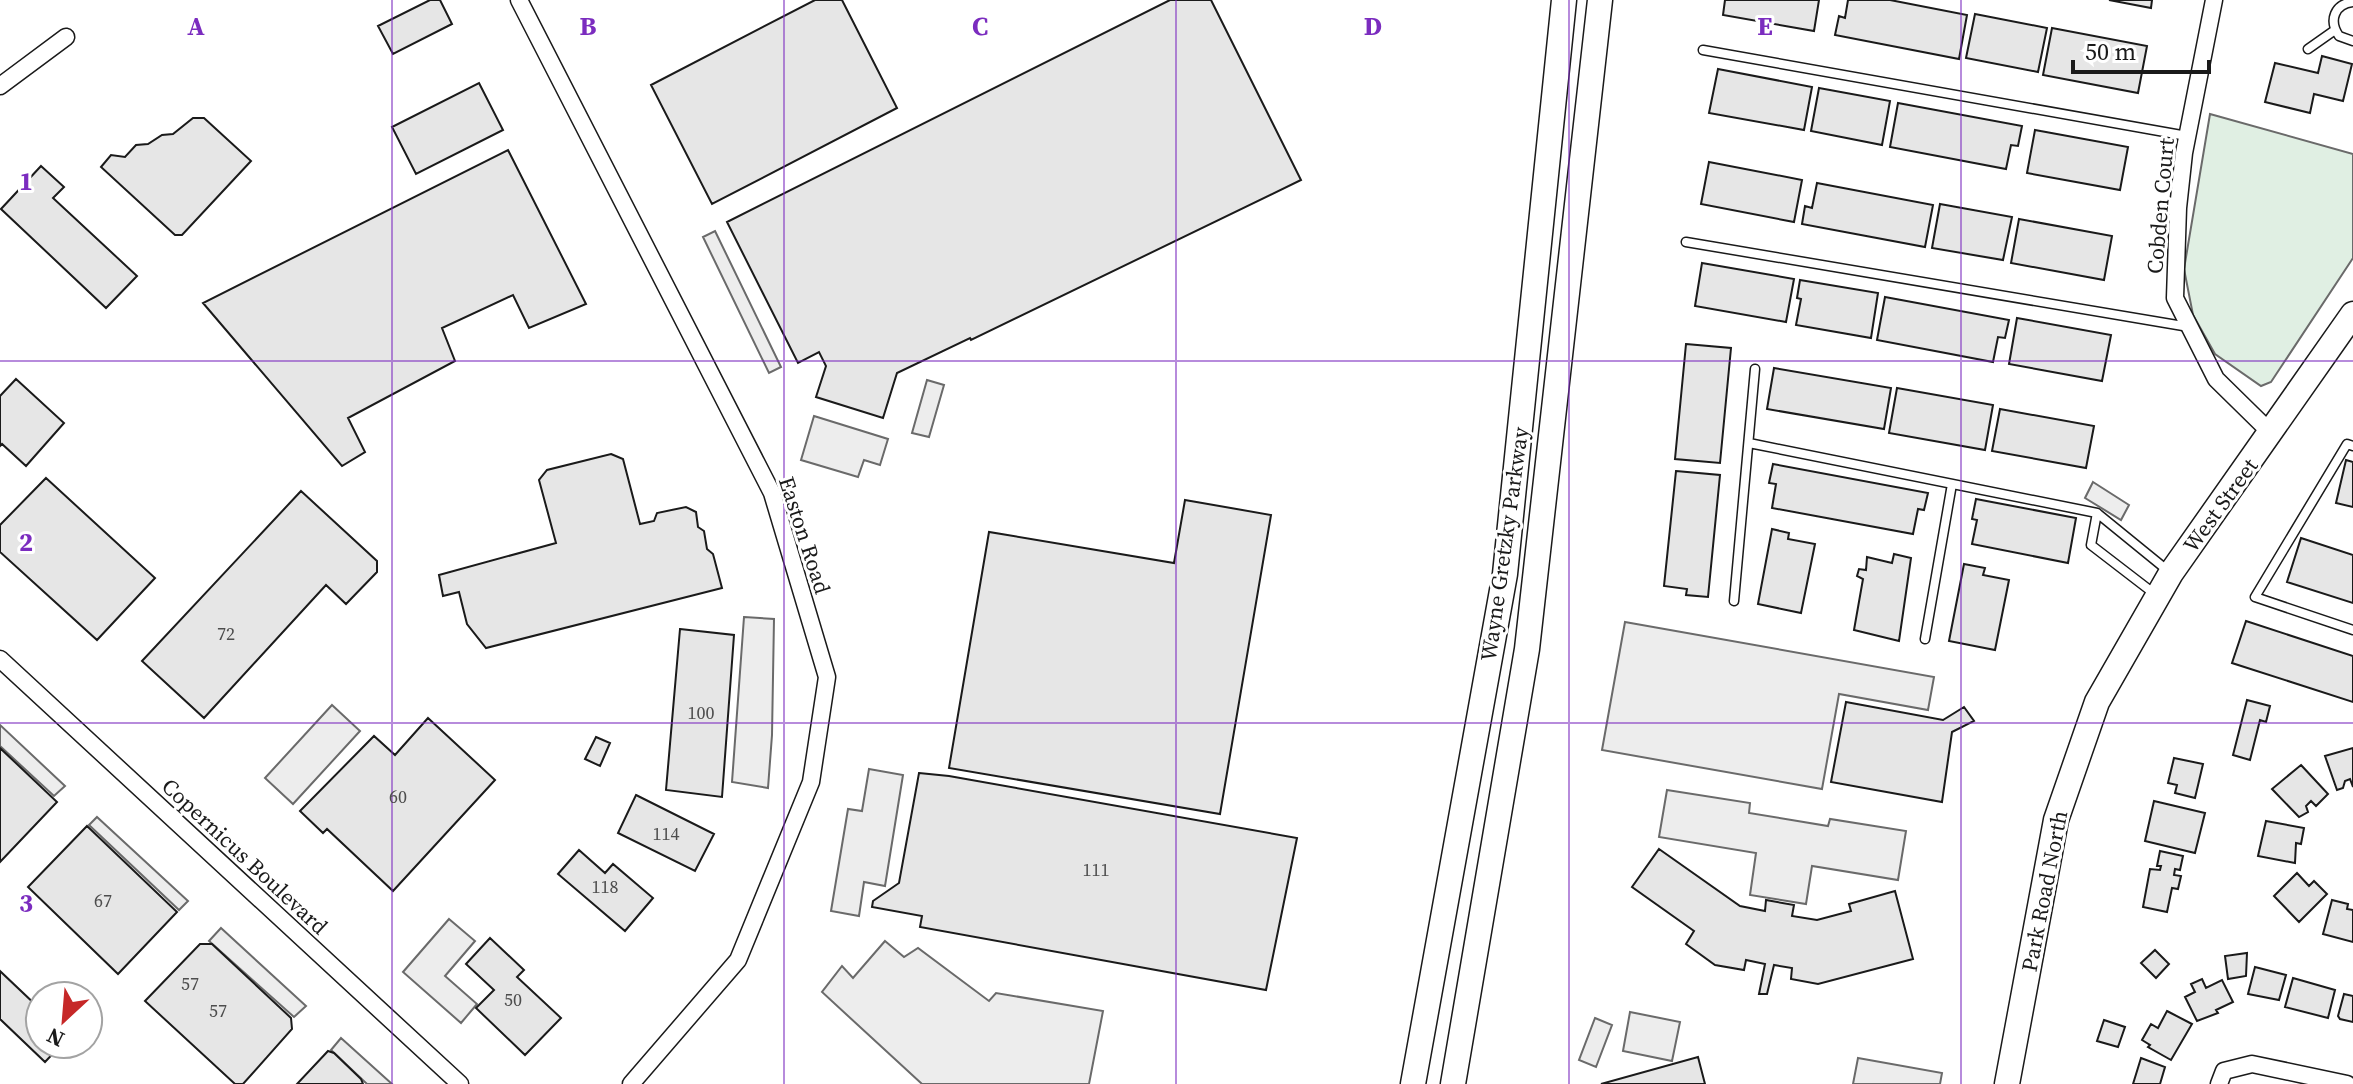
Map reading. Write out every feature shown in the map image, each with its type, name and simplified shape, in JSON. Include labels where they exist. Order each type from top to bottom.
[{"type":"main road","name":"Wayne Gretzky Parkway","points":[[1413,1084],[1505,574],[1564,0]]},
{"type":"main road","name":"Wayne Gretzky Parkway","points":[[1453,1084],[1527,649],[1600,0]]},
{"type":"main road","name":"West Street","points":[[2097,702],[2171,573],[2353,314]]},
{"type":"main road","name":"Park Road North","points":[[2007,1084],[2056,820],[2097,702]]},
{"type":"street","name":"Easton Road","points":[[519,0],[772,493],[827,677],[811,782],[738,960],[631,1084]]},
{"type":"street","name":"Cobden Court","points":[[2214,0],[2187,136],[2178,208],[2175,298],[2216,379],[2271,433]]},
{"type":"street","points":[[0,86],[66,37]]},
{"type":"street","name":"Copernicus Boulevard","points":[[0,659],[460,1084]]},
{"type":"street","points":[[2219,1084],[2224,1071],[2252,1064],[2347,1084]]},
{"type":"lane","points":[[2353,2],[2338,3],[2333,17],[2335,30],[2344,39],[2353,41]]},
{"type":"lane","points":[[2308,49],[2335,30]]},
{"type":"lane","points":[[1703,50],[2187,136]]},
{"type":"lane","points":[[1686,242],[2189,327]]},
{"type":"lane","points":[[1734,601],[1755,369]]},
{"type":"lane","points":[[1749,443],[2097,513],[2171,573]]},
{"type":"lane","points":[[2353,446],[2347,444],[2255,597],[2353,630]]},
{"type":"lane","points":[[1925,639],[1952,484]]},
{"type":"lane","points":[[2097,513],[2091,545],[2157,596]]},
{"type":"green space","points":[[2210,114],[2353,154],[2353,258],[2271,382],[2261,386],[2215,354],[2193,315],[2184,269]]},
{"type":"shaded area","points":[[715,231],[781,367],[769,373],[703,237]]},
{"type":"shaded area","points":[[927,380],[944,385],[929,437],[912,433]]},
{"type":"shaded area","points":[[814,416],[888,439],[880,465],[864,460],[858,477],[801,460]]},
{"type":"shaded area","points":[[2093,482],[2129,505],[2121,520],[2085,498]]},
{"type":"shaded area","points":[[744,617],[774,619],[768,788],[732,782]]},
{"type":"shaded area","points":[[1625,622],[1934,677],[1928,710],[1839,694],[1822,789],[1602,750]]},
{"type":"shaded area","points":[[332,705],[360,731],[293,804],[265,778]]},
{"type":"shaded area","points":[[0,725],[65,786],[54,796],[0,746]]},
{"type":"shaded area","points":[[869,769],[903,775],[885,886],[864,882],[859,916],[831,911],[848,809],[862,811]]},
{"type":"shaded area","points":[[1667,790],[1750,803],[1749,813],[1828,826],[1830,819],[1906,831],[1898,880],[1812,866],[1806,904],[1750,895],[1756,853],[1659,837]]},
{"type":"shaded area","points":[[97,817],[188,901],[179,910],[89,825]]},
{"type":"shaded area","points":[[449,919],[475,941],[445,976],[477,1004],[461,1023],[403,972]]},
{"type":"shaded area","points":[[221,928],[306,1006],[294,1017],[209,941]]},
{"type":"shaded area","points":[[885,941],[904,957],[918,948],[989,1001],[996,993],[1103,1011],[1089,1084],[922,1084],[822,992],[842,966],[853,978]]},
{"type":"shaded area","points":[[1630,1012],[1680,1022],[1672,1061],[1623,1051]]},
{"type":"shaded area","points":[[1595,1018],[1612,1025],[1596,1067],[1579,1060]]},
{"type":"shaded area","points":[[341,1038],[392,1084],[367,1084],[331,1050]]},
{"type":"shaded area","points":[[1858,1058],[1942,1073],[1940,1084],[1853,1084]]},
{"type":"building","points":[[430,0],[440,0],[452,24],[393,54],[378,26]]},
{"type":"building","points":[[815,0],[842,0],[897,108],[712,204],[651,85]]},
{"type":"building","points":[[1170,0],[1211,0],[1301,180],[897,373],[883,418],[816,397],[826,366],[819,352],[798,363],[727,222]]},
{"type":"building","points":[[1725,0],[1819,0],[1814,31],[1723,15]]},
{"type":"building","points":[[1848,0],[1890,0],[1967,15],[1959,59],[1835,35],[1839,16],[1845,18]]},
{"type":"building","points":[[2109,0],[2152,0],[2151,8]]},
{"type":"building","points":[[1975,14],[2047,28],[2038,72],[1966,58]]},
{"type":"building","points":[[2052,28],[2147,46],[2138,93],[2043,75]]},
{"type":"building","points":[[2322,56],[2352,64],[2343,101],[2314,94],[2310,113],[2265,102],[2275,63],[2318,73]]},
{"type":"building","points":[[1718,69],[1812,87],[1804,130],[1709,113]]},
{"type":"building","points":[[479,83],[503,130],[416,174],[392,127]]},
{"type":"building","points":[[1819,88],[1890,101],[1882,145],[1811,131]]},
{"type":"building","points":[[1898,103],[2022,126],[2018,146],[2011,145],[2006,169],[1890,147]]},
{"type":"building","points":[[193,118],[204,118],[251,161],[182,235],[175,235],[101,167],[111,155],[125,157],[136,145],[148,144],[162,135],[173,134]]},
{"type":"building","points":[[2035,130],[2128,147],[2120,190],[2027,173]]},
{"type":"building","points":[[508,150],[586,304],[529,328],[513,295],[442,328],[455,361],[348,418],[365,452],[342,466],[203,303]]},
{"type":"building","points":[[1709,162],[1802,180],[1794,222],[1701,204]]},
{"type":"building","points":[[41,166],[64,187],[53,198],[137,276],[106,308],[1,209]]},
{"type":"building","points":[[1817,183],[1933,205],[1925,247],[1802,224],[1805,206],[1812,208]]},
{"type":"building","points":[[1940,204],[2012,217],[2003,260],[1932,248]]},
{"type":"building","points":[[2019,219],[2112,236],[2104,280],[2011,263]]},
{"type":"building","points":[[1702,263],[1794,279],[1786,322],[1695,306]]},
{"type":"building","points":[[1800,280],[1878,293],[1871,338],[1796,325],[1801,299],[1797,298]]},
{"type":"building","points":[[1885,297],[2009,320],[2005,338],[1998,337],[1993,362],[1877,340]]},
{"type":"building","points":[[2017,318],[2111,335],[2102,381],[2009,364]]},
{"type":"building","points":[[1686,344],[1731,348],[1720,463],[1675,459]]},
{"type":"building","points":[[1774,368],[1891,388],[1884,429],[1767,409]]},
{"type":"building","points":[[16,379],[64,423],[26,466],[2,444],[0,446],[0,396]]},
{"type":"building","points":[[1897,388],[1993,405],[1985,450],[1889,433]]},
{"type":"building","points":[[2000,409],[2094,426],[2086,468],[1992,451]]},
{"type":"building","points":[[611,454],[623,459],[640,524],[654,521],[657,513],[686,507],[696,512],[698,527],[704,531],[707,549],[713,554],[722,588],[486,648],[467,624],[459,592],[443,596],[439,575],[556,543],[539,480],[547,470]]},
{"type":"building","points":[[2346,460],[2353,462],[2353,507],[2336,503]]},
{"type":"building","points":[[1773,464],[1928,493],[1924,510],[1918,509],[1913,534],[1772,508],[1776,484],[1769,483]]},
{"type":"building","points":[[1676,471],[1720,475],[1708,597],[1686,595],[1687,589],[1664,586]]},
{"type":"building","points":[[46,478],[155,578],[97,640],[0,552],[0,525]]},
{"type":"building","points":[[301,491],[377,561],[377,572],[346,604],[326,585],[204,718],[142,661]]},
{"type":"building","points":[[1976,499],[2076,518],[2068,563],[1972,544],[1977,520],[1972,519]]},
{"type":"building","points":[[1185,500],[1271,515],[1220,814],[949,768],[989,532],[1174,563]]},
{"type":"building","points":[[1772,529],[1789,533],[1788,539],[1815,544],[1801,613],[1758,604]]},
{"type":"building","points":[[2301,538],[2353,555],[2353,603],[2287,582]]},
{"type":"building","points":[[1894,554],[1911,558],[1899,641],[1854,630],[1863,579],[1857,576],[1859,569],[1866,570],[1867,557],[1892,563]]},
{"type":"building","points":[[1964,564],[1985,568],[1983,575],[2009,580],[1995,650],[1949,641]]},
{"type":"building","points":[[2246,621],[2353,656],[2353,702],[2232,663]]},
{"type":"building","points":[[680,629],[734,635],[722,797],[666,790]]},
{"type":"building","points":[[2247,700],[2270,706],[2266,722],[2260,720],[2250,760],[2233,755]]},
{"type":"building","points":[[1846,702],[1943,720],[1964,707],[1974,721],[1952,732],[1942,802],[1831,782]]},
{"type":"building","points":[[428,718],[495,780],[393,891],[327,829],[323,833],[300,811],[374,736],[395,755]]},
{"type":"building","points":[[596,737],[610,743],[600,766],[585,759]]},
{"type":"building","points":[[0,748],[57,802],[0,862]]},
{"type":"building","points":[[2353,748],[2353,787],[2350,779],[2337,790],[2325,756]]},
{"type":"building","points":[[2174,758],[2203,764],[2195,798],[2175,793],[2177,785],[2168,783]]},
{"type":"building","points":[[2301,765],[2328,794],[2316,806],[2311,801],[2306,806],[2308,812],[2299,817],[2272,789]]},
{"type":"building","points":[[919,773],[1297,838],[1266,990],[920,927],[922,916],[872,907],[873,901],[899,883]]},
{"type":"building","points":[[636,795],[714,834],[695,871],[618,833]]},
{"type":"building","points":[[2154,801],[2205,813],[2195,853],[2145,841]]},
{"type":"building","points":[[2266,821],[2304,828],[2301,844],[2296,843],[2295,863],[2258,856]]},
{"type":"building","points":[[87,826],[177,912],[118,974],[28,887]]},
{"type":"building","points":[[1659,849],[1740,906],[1765,911],[1766,900],[1794,905],[1792,916],[1817,920],[1851,911],[1849,904],[1895,891],[1913,959],[1818,984],[1791,979],[1792,968],[1774,965],[1767,994],[1759,994],[1765,964],[1746,960],[1744,970],[1715,965],[1686,944],[1694,931],[1632,887]]},
{"type":"building","points":[[579,850],[605,873],[613,864],[653,898],[625,931],[558,874]]},
{"type":"building","points":[[2160,851],[2183,856],[2180,870],[2175,869],[2174,875],[2181,876],[2178,889],[2172,888],[2167,912],[2143,907],[2150,869],[2160,870],[2161,866],[2157,866]]},
{"type":"building","points":[[2297,873],[2309,886],[2314,881],[2327,894],[2299,922],[2274,896]]},
{"type":"building","points":[[2332,900],[2348,904],[2347,909],[2353,910],[2353,942],[2323,934]]},
{"type":"building","points":[[490,938],[524,970],[517,977],[561,1018],[525,1055],[476,1008],[494,990],[466,964]]},
{"type":"building","points":[[200,944],[212,944],[291,1018],[292,1029],[243,1084],[235,1084],[145,1001]]},
{"type":"building","points":[[2155,950],[2169,964],[2156,978],[2141,963]]},
{"type":"building","points":[[2247,953],[2246,976],[2228,979],[2225,956]]},
{"type":"building","points":[[2255,967],[2286,975],[2279,1000],[2248,994]]},
{"type":"building","points":[[0,971],[24,994],[24,1042],[0,1019]]},
{"type":"building","points":[[2293,978],[2335,990],[2328,1018],[2285,1007]]},
{"type":"building","points":[[2202,979],[2206,988],[2222,980],[2233,1002],[2216,1010],[2218,1013],[2197,1021],[2185,997],[2195,992],[2191,984]]},
{"type":"building","points":[[2344,994],[2353,996],[2353,1022],[2338,1016]]},
{"type":"building","points":[[2167,1011],[2192,1024],[2171,1060],[2142,1040],[2151,1024],[2158,1028]]},
{"type":"building","points":[[2104,1020],[2125,1027],[2118,1047],[2097,1041]]},
{"type":"building","points":[[328,1051],[334,1053],[363,1084],[297,1084]]},
{"type":"building","points":[[1698,1057],[1705,1084],[1601,1084]]},
{"type":"building","points":[[2141,1058],[2165,1067],[2160,1084],[2133,1084]]}]
